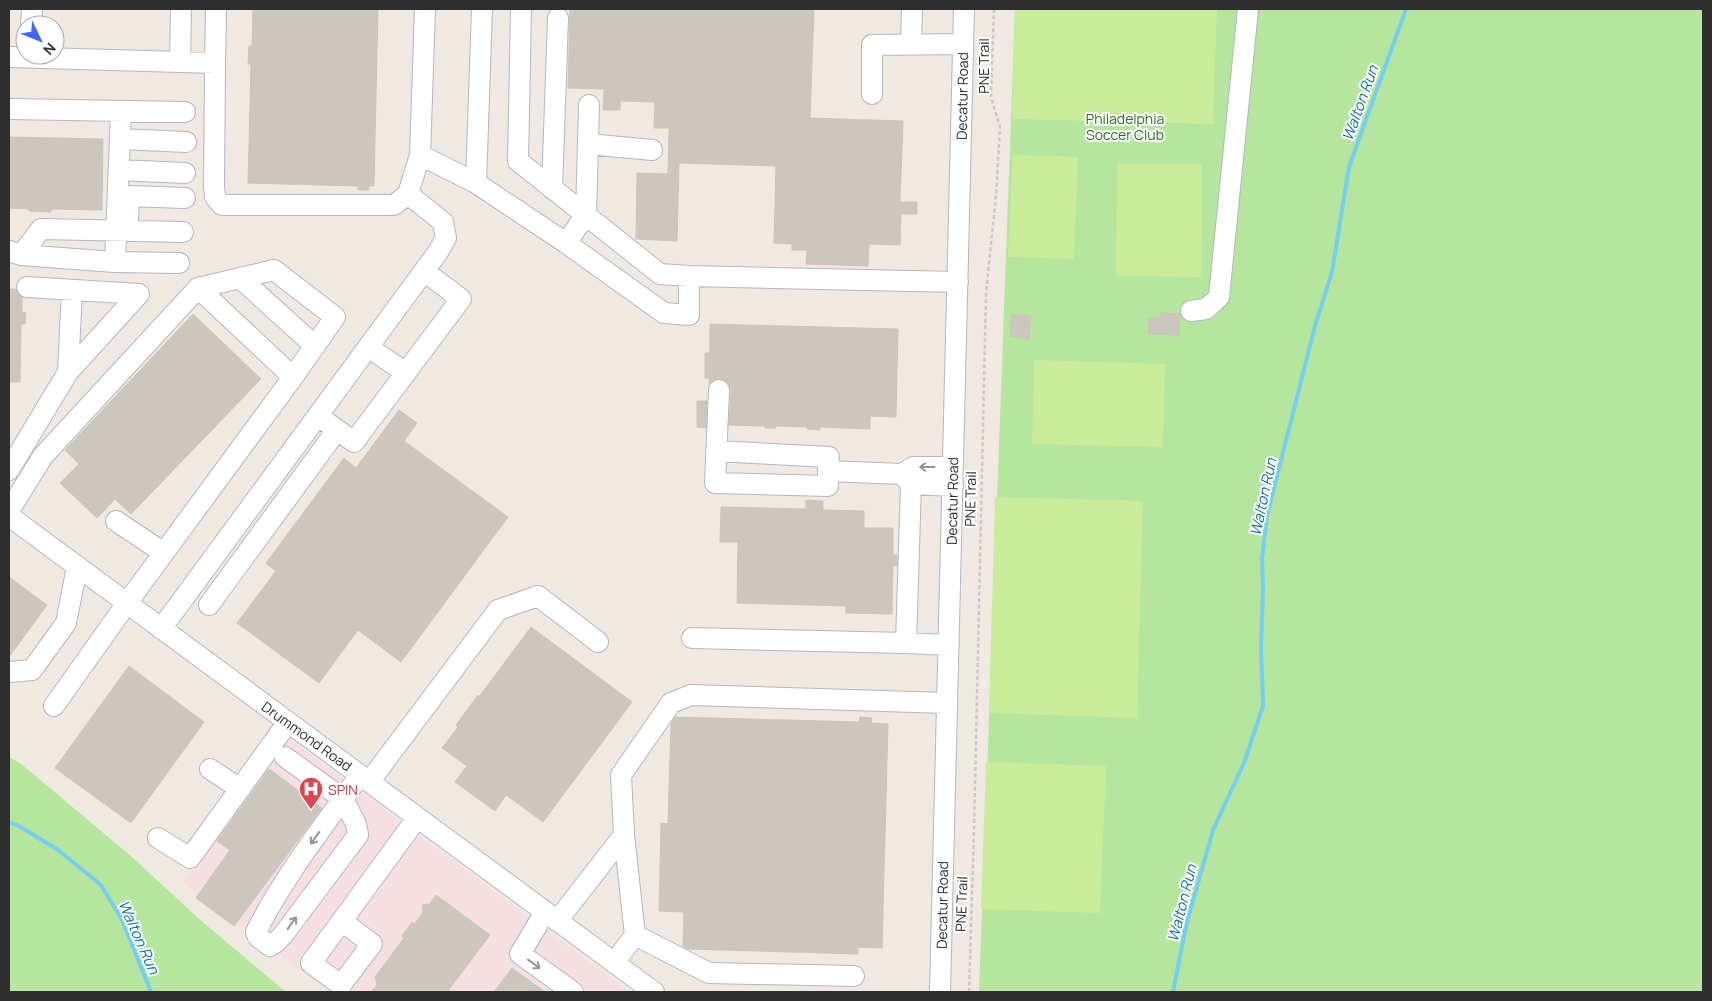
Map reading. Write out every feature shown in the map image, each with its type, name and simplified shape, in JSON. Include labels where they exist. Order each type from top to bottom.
[{"type":"street","points":[[180,62],[181,9]]},
{"type":"street","points":[[216,9],[214,186],[215,197],[222,205],[394,206],[408,194],[420,155],[425,9]]},
{"type":"street","points":[[476,183],[482,9]]},
{"type":"street","points":[[522,9],[518,161],[660,274],[958,282]]},
{"type":"street","points":[[911,44],[912,9]]},
{"type":"street","name":"Decatur Road","points":[[940,992],[964,9]]},
{"type":"street","points":[[1191,311],[1206,309],[1219,297],[1248,9]]},
{"type":"street","points":[[552,189],[558,18]]},
{"type":"street","points":[[872,94],[872,45],[963,44]]},
{"type":"street","points":[[65,57],[215,63]]},
{"type":"street","points":[[566,243],[586,215],[589,105]]},
{"type":"street","points":[[9,109],[185,112]]},
{"type":"street","points":[[121,110],[119,170],[122,230]]},
{"type":"street","points":[[120,139],[186,142]]},
{"type":"street","points":[[588,144],[652,150]]},
{"type":"street","points":[[420,155],[476,183],[566,243],[664,313],[689,315],[689,276]]},
{"type":"street","points":[[119,170],[184,173]]},
{"type":"street","points":[[161,629],[424,271],[446,238],[443,222],[408,194]]},
{"type":"street","points":[[115,262],[129,196],[186,198]]},
{"type":"street","points":[[15,253],[41,229],[183,232]]},
{"type":"street","points":[[15,253],[115,262],[179,263]]},
{"type":"street","points":[[9,511],[43,456],[198,288],[274,270],[335,318],[54,706]]},
{"type":"street","points":[[318,416],[354,442],[461,299],[424,271]]},
{"type":"street","points":[[240,278],[315,346]]},
{"type":"street","points":[[9,470],[68,372],[139,294],[27,287]]},
{"type":"street","points":[[198,288],[293,377]]},
{"type":"street","points":[[68,372],[72,290]]},
{"type":"street","points":[[368,347],[406,374]]},
{"type":"street","points":[[716,451],[829,457],[828,486],[715,483],[716,451],[719,390]]},
{"type":"street","points":[[209,605],[337,430]]},
{"type":"street","points":[[906,643],[907,479],[913,467],[953,477]]},
{"type":"street","points":[[828,472],[907,479]]},
{"type":"street","name":"Drummond Road","points":[[9,516],[614,963],[641,989]]},
{"type":"street","points":[[116,521],[164,553]]},
{"type":"street","points":[[232,532],[252,546]]},
{"type":"street","points":[[9,672],[32,670],[66,623],[77,566]]},
{"type":"street","points":[[285,756],[343,799],[356,824],[358,835],[283,935],[275,944],[270,946],[258,937],[256,932],[264,916],[300,860],[343,799],[365,779],[498,610],[538,596],[598,642]]},
{"type":"street","points":[[692,638],[949,645]]},
{"type":"street","points":[[614,963],[635,935],[624,834],[621,775],[670,703],[691,695],[947,703]]},
{"type":"street","points":[[158,838],[190,858],[288,722]]},
{"type":"street","points":[[210,769],[240,789]]},
{"type":"street","points":[[342,921],[417,818]]},
{"type":"street","points":[[573,992],[520,954],[624,834]]},
{"type":"street","points":[[635,935],[709,973],[854,976]]},
{"type":"path","name":"PNE Trail","points":[[968,992],[974,820],[986,292],[996,195],[1000,127],[991,97],[994,9]]},
{"type":"shaded area","name":"SPIN","points":[[290,739],[629,992],[329,992],[182,882]]},
{"type":"green space","name":"Philadelphia Soccer Club","points":[[1015,9],[1703,9],[1703,992],[979,992]]},
{"type":"green space","points":[[1015,9],[1217,9],[1213,124],[1012,119]]},
{"type":"green space","points":[[1013,155],[1078,157],[1074,259],[1008,257]]},
{"type":"green space","points":[[1117,164],[1202,164],[1201,277],[1116,276]]},
{"type":"green space","points":[[1034,360],[1165,364],[1163,447],[1032,444]]},
{"type":"green space","points":[[995,497],[1143,501],[1137,718],[989,713]]},
{"type":"green space","points":[[9,757],[20,763],[132,857],[199,919],[286,992],[9,992]]},
{"type":"green space","points":[[986,762],[1106,766],[1100,913],[981,909]]},
{"type":"building","points":[[253,9],[378,9],[374,186],[369,186],[369,190],[358,190],[358,186],[248,183],[251,64],[248,64],[249,46],[252,46]]},
{"type":"building","points":[[570,9],[814,9],[810,118],[903,121],[900,202],[917,202],[917,214],[901,214],[900,245],[869,244],[868,266],[806,264],[807,250],[792,250],[792,244],[774,243],[776,166],[679,163],[677,241],[636,239],[637,173],[668,174],[669,128],[654,128],[655,102],[620,101],[620,110],[603,110],[604,89],[568,88]]},
{"type":"building","points":[[9,137],[103,139],[102,210],[51,209],[51,212],[9,208]]},
{"type":"building","points":[[9,289],[16,289],[17,293],[22,297],[22,312],[26,313],[25,324],[21,324],[20,382],[9,382]]},
{"type":"building","points":[[1160,313],[1179,314],[1179,335],[1148,334],[1149,318],[1160,318]]},
{"type":"building","points":[[193,314],[261,379],[131,514],[115,499],[97,518],[60,483],[79,464],[65,450]]},
{"type":"building","points":[[1012,314],[1031,316],[1029,339],[1010,336]]},
{"type":"building","points":[[710,324],[898,329],[896,417],[870,416],[870,429],[820,427],[820,430],[807,429],[807,427],[776,426],[776,428],[765,428],[765,426],[729,425],[731,391],[729,384],[719,378],[709,384],[709,378],[705,378],[705,353],[710,353]]},
{"type":"building","points":[[697,401],[707,401],[706,428],[697,427]]},
{"type":"building","points":[[399,410],[417,423],[404,441],[508,517],[401,662],[358,630],[319,683],[237,623],[276,571],[266,563],[344,458],[356,468]]},
{"type":"building","points":[[806,500],[823,501],[823,510],[864,511],[864,528],[893,528],[893,555],[897,555],[897,566],[893,565],[892,614],[846,613],[846,606],[737,603],[738,542],[720,542],[721,507],[806,509]]},
{"type":"building","points":[[9,577],[47,605],[9,657]]},
{"type":"building","points":[[531,627],[632,702],[543,822],[506,795],[495,811],[455,782],[467,766],[442,748],[478,695],[479,697]]},
{"type":"building","points":[[129,666],[204,722],[131,823],[55,768]]},
{"type":"building","points":[[675,717],[859,722],[860,717],[872,718],[871,723],[888,724],[882,948],[858,947],[858,954],[688,949],[683,946],[684,912],[659,911],[661,823],[668,824],[671,724]]},
{"type":"building","points":[[269,769],[322,808],[234,926],[196,898],[230,850],[217,841]]},
{"type":"building","points":[[436,895],[490,935],[447,992],[371,992],[377,985],[375,977],[404,938],[402,936],[412,922],[415,924],[423,912],[422,905],[430,904]]},
{"type":"building","points":[[512,968],[545,992],[494,992]]},
{"type":"waterway","name":"Walton Run","points":[[1173,992],[1186,926],[1213,830],[1244,763],[1263,706],[1261,647],[1262,559],[1267,516],[1315,326],[1332,272],[1349,167],[1406,9]]},
{"type":"waterway","name":"Walton Run","points":[[9,822],[58,850],[101,885],[122,920],[151,992]]},
{"type":"place","name":"SPIN","points":[[311,810]]}]
